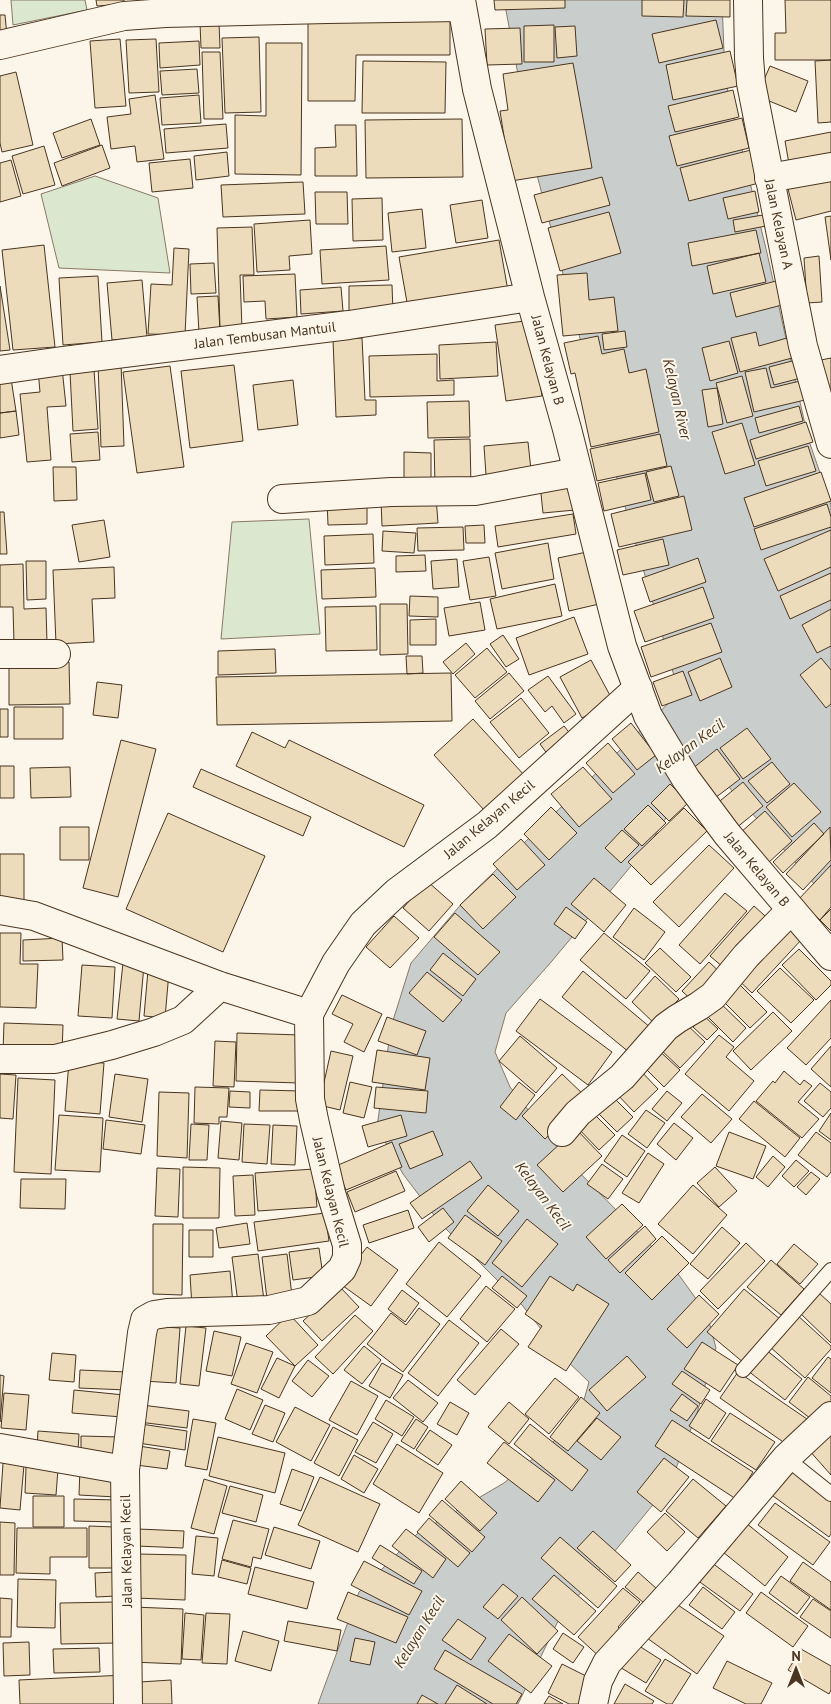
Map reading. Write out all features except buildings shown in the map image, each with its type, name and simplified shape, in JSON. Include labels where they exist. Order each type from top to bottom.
[{"type":"street","name":"Jalan Kelayan A","points":[[748,0],[751,83],[804,346],[831,444]]},
{"type":"street","points":[[0,45],[124,16],[461,4]]},
{"type":"street","name":"Jalan Kelayan B","points":[[461,4],[477,90],[530,297],[622,646],[648,716],[686,779],[727,834],[831,956]]},
{"type":"street","points":[[769,178],[831,167]]},
{"type":"street","name":"Jalan Tembusan Mantuil","points":[[0,370],[349,325],[530,297]]},
{"type":"street","points":[[282,500],[391,492],[475,491],[577,472]]},
{"type":"street","points":[[0,654],[56,654]]},
{"type":"street","name":"Jalan Kelayan Kecil","points":[[128,1704],[125,1470],[145,1320],[154,1315],[269,1310],[308,1301],[342,1269],[347,1258],[347,1245],[331,1193],[310,1099],[310,1014],[336,963],[363,924],[397,892],[487,825],[638,688]]},
{"type":"street","points":[[0,910],[34,916],[220,986],[310,1014]]},
{"type":"street","points":[[562,1132],[578,1113],[622,1076],[666,1027],[713,996],[746,956],[791,910]]},
{"type":"street","points":[[0,1059],[55,1059],[87,1052],[154,1032],[183,1020],[220,986]]},
{"type":"street","points":[[593,1704],[598,1681],[607,1663],[680,1583],[786,1458],[831,1416]]},
{"type":"street","points":[[0,1448],[125,1470]]},
{"type":"lane","points":[[743,1370],[831,1270]]},
{"type":"lane","points":[[786,1458],[831,1494]]},
{"type":"green space","points":[[11,0],[85,0],[87,10],[13,25]]},
{"type":"green space","points":[[95,176],[158,198],[170,273],[59,268],[41,194]]},
{"type":"green space","points":[[309,519],[320,634],[221,639],[232,522]]},
{"type":"water","points":[[504,0],[722,0],[725,79],[767,253],[808,438],[831,505],[831,903],[720,777],[667,816],[651,842],[506,1013],[495,1052],[510,1087],[570,1163],[676,1271],[707,1314],[716,1348],[697,1413],[670,1484],[559,1619],[518,1704],[318,1704],[359,1592],[417,1534],[504,1483],[578,1421],[589,1382],[564,1358],[522,1305],[440,1223],[403,1174],[377,1127],[391,1027],[411,963],[463,902],[679,693],[616,475],[537,175]]},
{"type":"water label","name":"Kelayan River","points":[[677,399]]},
{"type":"water label","name":"Kelayan Kecil","points":[[690,746]]},
{"type":"water label","name":"Kelayan Kecil","points":[[543,1196]]},
{"type":"water label","name":"Kelayan Kecil","points":[[419,1632]]}]
